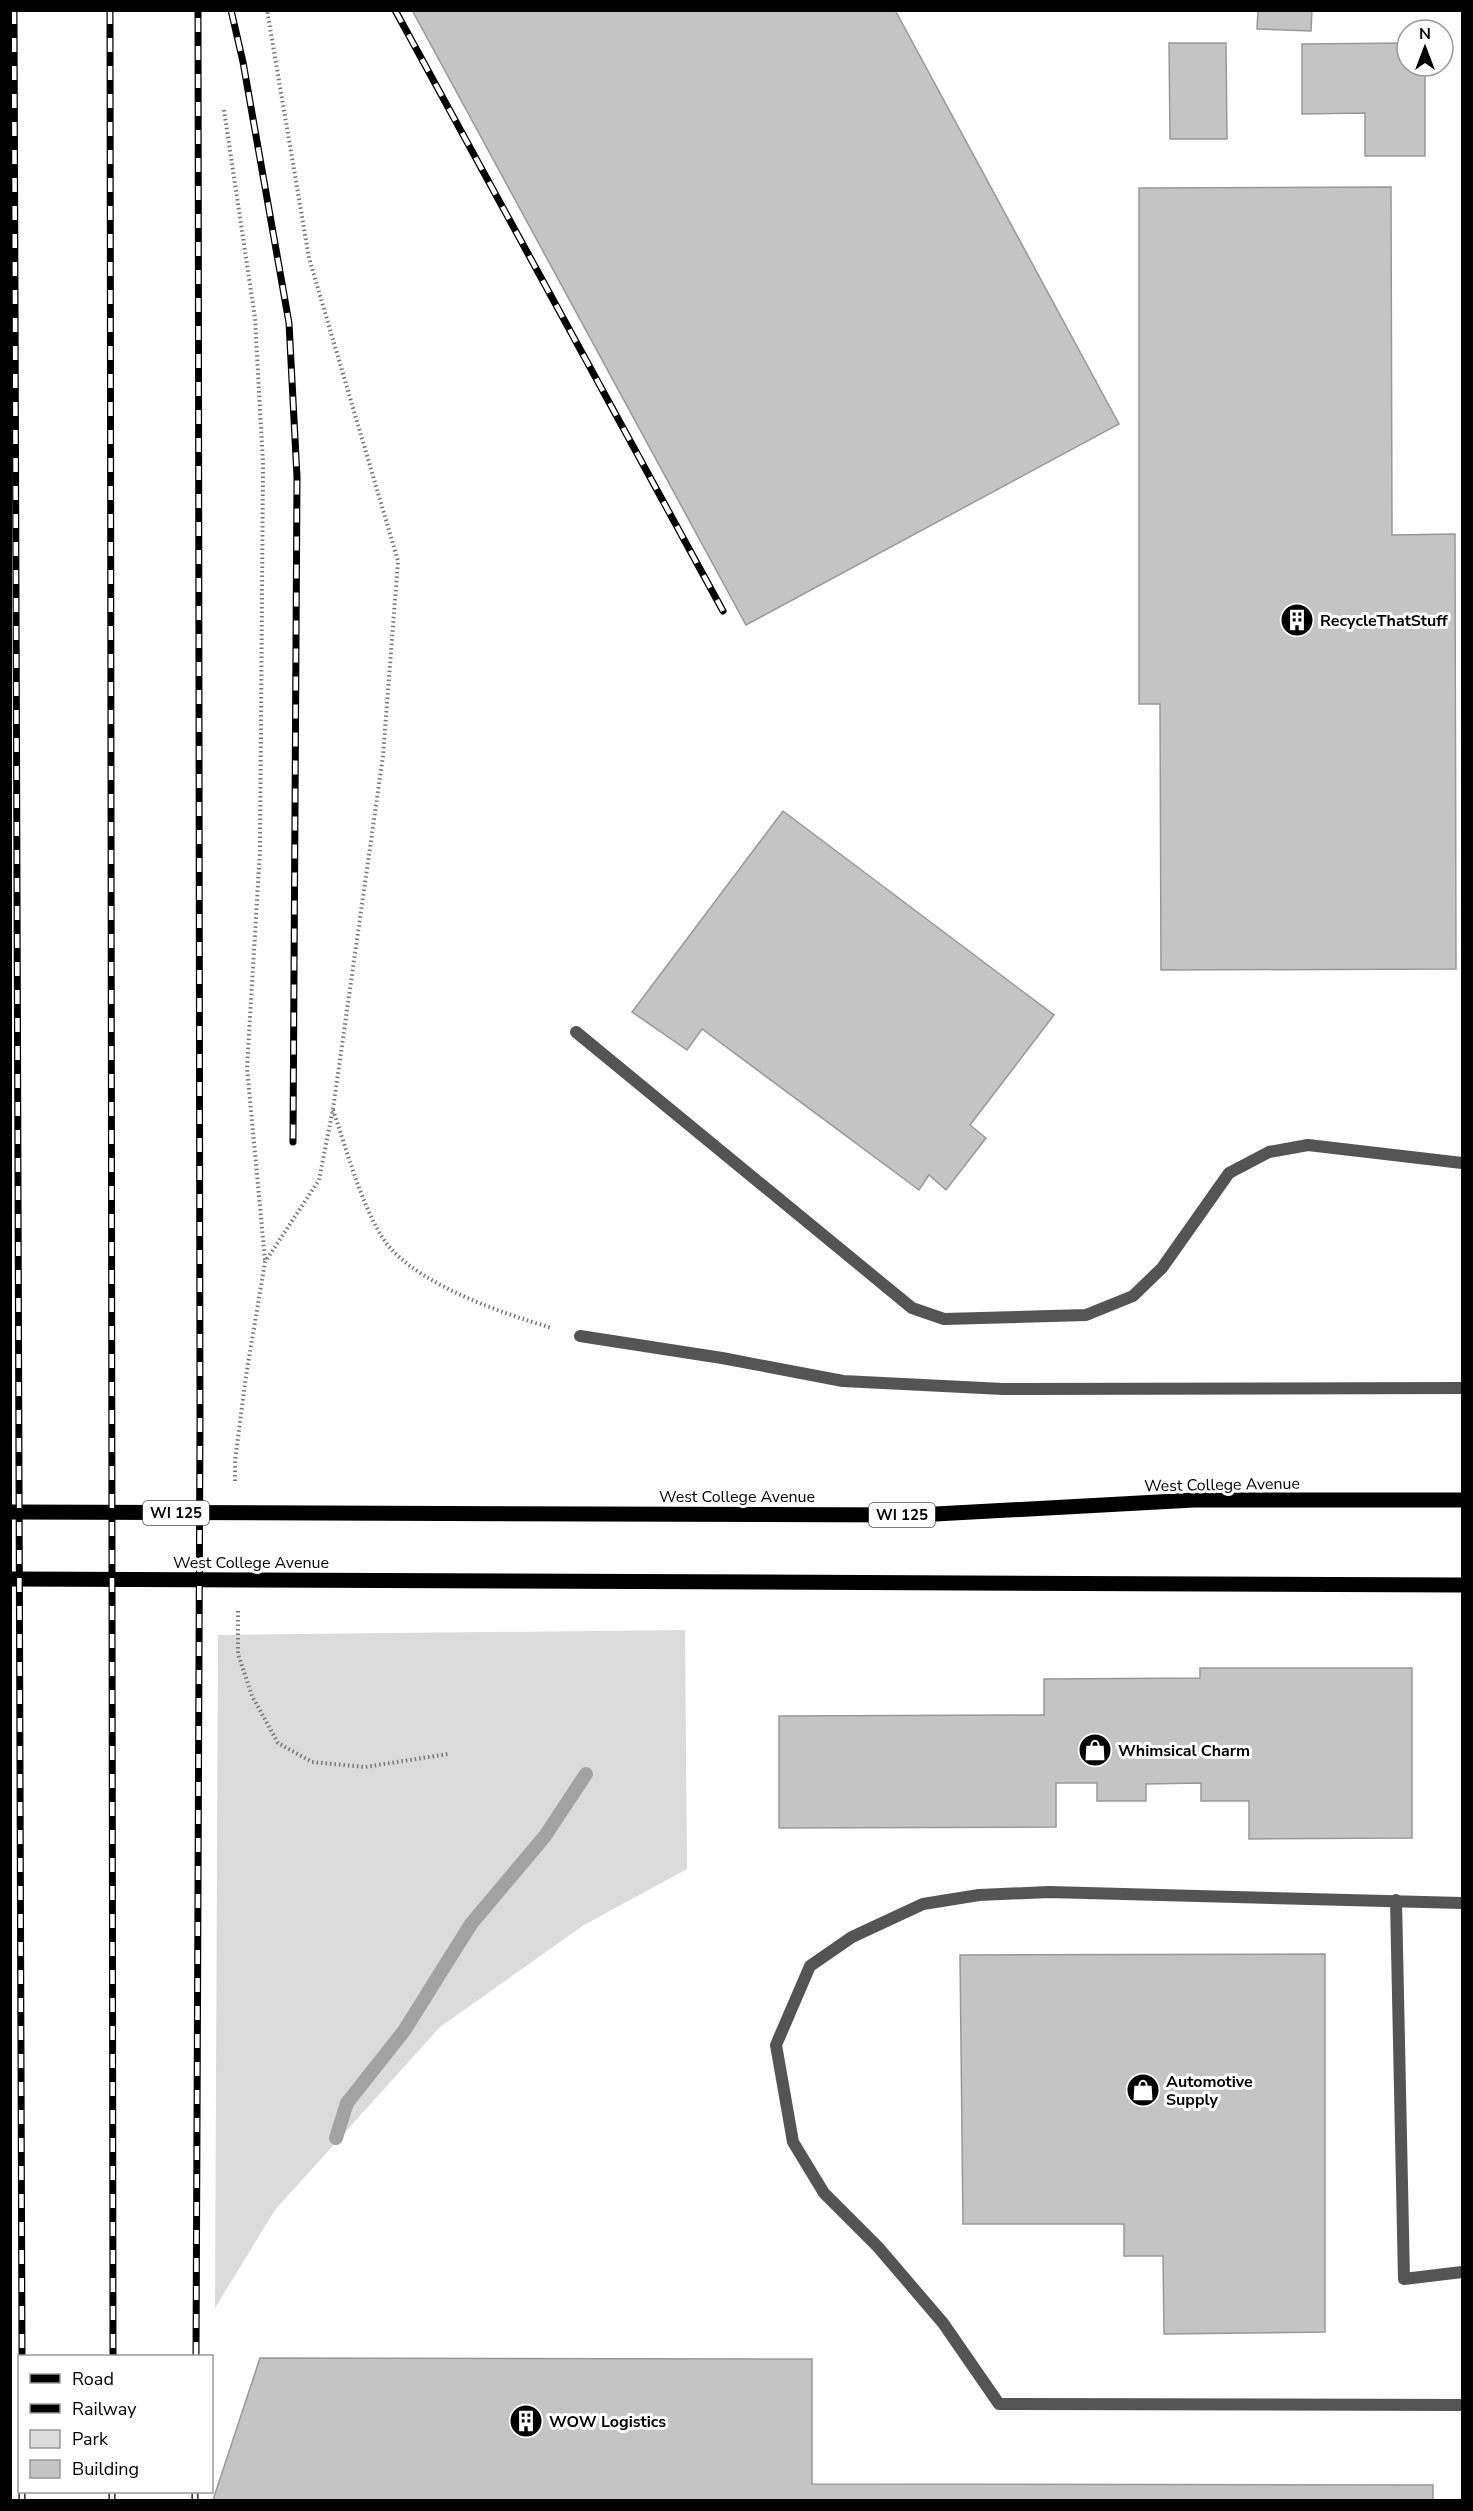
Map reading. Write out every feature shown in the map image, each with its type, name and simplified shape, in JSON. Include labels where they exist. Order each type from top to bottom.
[{"type":"main road","name":"West College Avenue","points":[[10,1512],[917,1515],[1194,1500],[1462,1500]]},
{"type":"main road","name":"West College Avenue","points":[[10,1579],[1462,1585]]},
{"type":"lane","points":[[576,1032],[912,1308],[944,1319],[1086,1315],[1132,1296],[1162,1268],[1229,1173],[1269,1152],[1308,1145],[1462,1163]]},
{"type":"lane","points":[[580,1336],[722,1358],[843,1381],[1014,1389],[1462,1388]]},
{"type":"lane","points":[[1462,1903],[1049,1892],[979,1895],[923,1904],[852,1937],[810,1966],[776,2045],[793,2142],[824,2193],[878,2247],[943,2323],[999,2404],[1462,2405]]},
{"type":"lane","points":[[1396,1900],[1404,2279],[1462,2272]]},
{"type":"path","points":[[265,1262],[319,1180],[333,1109],[383,756],[398,561],[309,258],[267,10]]},
{"type":"path","points":[[224,110],[255,318],[263,464],[260,850],[247,1068],[265,1262],[246,1376],[235,1461],[236,1484]]},
{"type":"path","points":[[333,1109],[375,1223],[391,1249],[418,1271],[497,1312],[580,1336]]},
{"type":"path","points":[[238,1609],[238,1654],[252,1695],[278,1743],[312,1762],[365,1767],[448,1754]]},
{"type":"green space","points":[[685,1630],[687,1869],[584,1925],[440,2027],[275,2210],[215,2308],[218,1635]]},
{"type":"building","points":[[412,10],[895,10],[1119,424],[746,625]]},
{"type":"building","points":[[1258,10],[1312,10],[1311,31],[1257,29]]},
{"type":"building","points":[[1169,43],[1226,43],[1227,139],[1170,139]]},
{"type":"building","points":[[1395,43],[1395,78],[1425,78],[1425,156],[1365,156],[1365,113],[1302,114],[1302,44]]},
{"type":"building","name":"RecycleThatStuff","points":[[1391,187],[1392,535],[1455,534],[1456,969],[1161,970],[1160,704],[1139,704],[1139,188]]},
{"type":"building","points":[[783,811],[1054,1015],[970,1125],[986,1138],[946,1190],[929,1175],[919,1190],[702,1029],[687,1050],[632,1012]]},
{"type":"building","name":"Whimsical Charm","points":[[1200,1668],[1412,1668],[1412,1838],[1249,1839],[1249,1801],[1201,1801],[1201,1783],[1146,1784],[1146,1801],[1097,1801],[1097,1783],[1056,1783],[1056,1827],[779,1828],[779,1716],[1044,1715],[1044,1679],[1200,1678]]},
{"type":"building","name":"Automotive Supply","points":[[1325,1954],[1325,2332],[1164,2334],[1163,2256],[1124,2256],[1124,2224],[963,2224],[960,1955]]},
{"type":"building","name":"WOW Logistics","points":[[260,2358],[812,2359],[812,2484],[1433,2485],[1433,2500],[213,2500]]},
{"type":"waterway","points":[[336,2138],[347,2103],[404,2031],[471,1924],[545,1836],[586,1774]]},
{"type":"railway","points":[[14,10],[22,2355]]},
{"type":"railway","points":[[110,10],[113,2355]]},
{"type":"railway","points":[[196,2355],[200,1422],[198,10]]},
{"type":"railway","points":[[231,10],[243,62],[289,323],[297,477],[293,1142]]},
{"type":"railway","points":[[395,10],[723,611]]},
{"type":"railway","points":[[22,2493],[22,2500]]},
{"type":"railway","points":[[112,2493],[112,2500]]},
{"type":"railway","points":[[195,2493],[195,2500]]},
{"type":"place","name":"RecycleThatStuff","points":[[1297,620]]},
{"type":"place","name":"Whimsical Charm","points":[[1095,1750]]},
{"type":"place","name":"Automotive Supply","points":[[1143,2090]]},
{"type":"place","name":"WOW Logistics","points":[[526,2421]]}]
